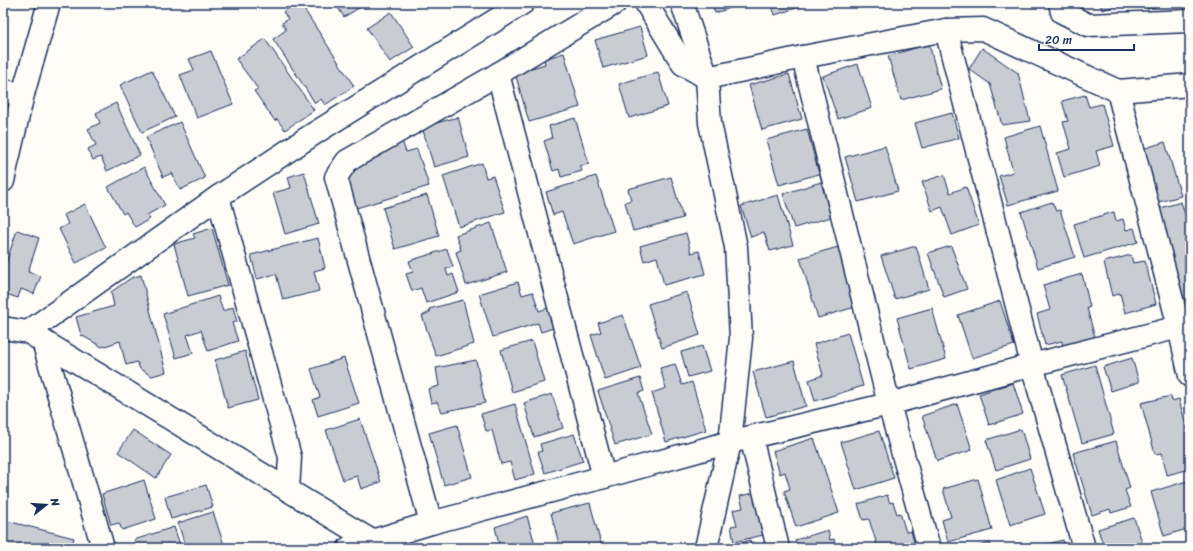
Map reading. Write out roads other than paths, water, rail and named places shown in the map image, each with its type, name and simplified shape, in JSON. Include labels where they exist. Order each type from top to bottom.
[{"type":"street","points":[[3,181],[13,92],[49,3]]},
{"type":"street","points":[[36,337],[218,197],[315,133],[523,3]]},
{"type":"street","points":[[431,524],[336,177],[348,161],[498,74],[615,3]]},
{"type":"street","points":[[646,3],[683,64],[707,78],[803,56],[946,30],[983,29],[1118,91],[1190,85]]},
{"type":"street","points":[[682,3],[707,78],[710,123],[736,246],[741,338],[730,442],[706,548]]},
{"type":"street","points":[[1060,3],[1062,12],[1088,25],[1190,21]]},
{"type":"street","points":[[946,30],[1032,365],[1084,548]]},
{"type":"street","points":[[803,56],[889,404],[929,548]]},
{"type":"street","points":[[498,74],[604,477]]},
{"type":"street","points":[[1118,91],[1184,325],[1190,376]]},
{"type":"street","points":[[218,197],[290,457],[288,490]]},
{"type":"street","points":[[349,548],[378,545],[431,524],[730,442],[889,404],[1184,325]]},
{"type":"street","points":[[3,328],[36,337],[378,545]]},
{"type":"street","points":[[36,337],[103,548]]},
{"type":"street","points":[[751,437],[778,548]]}]
